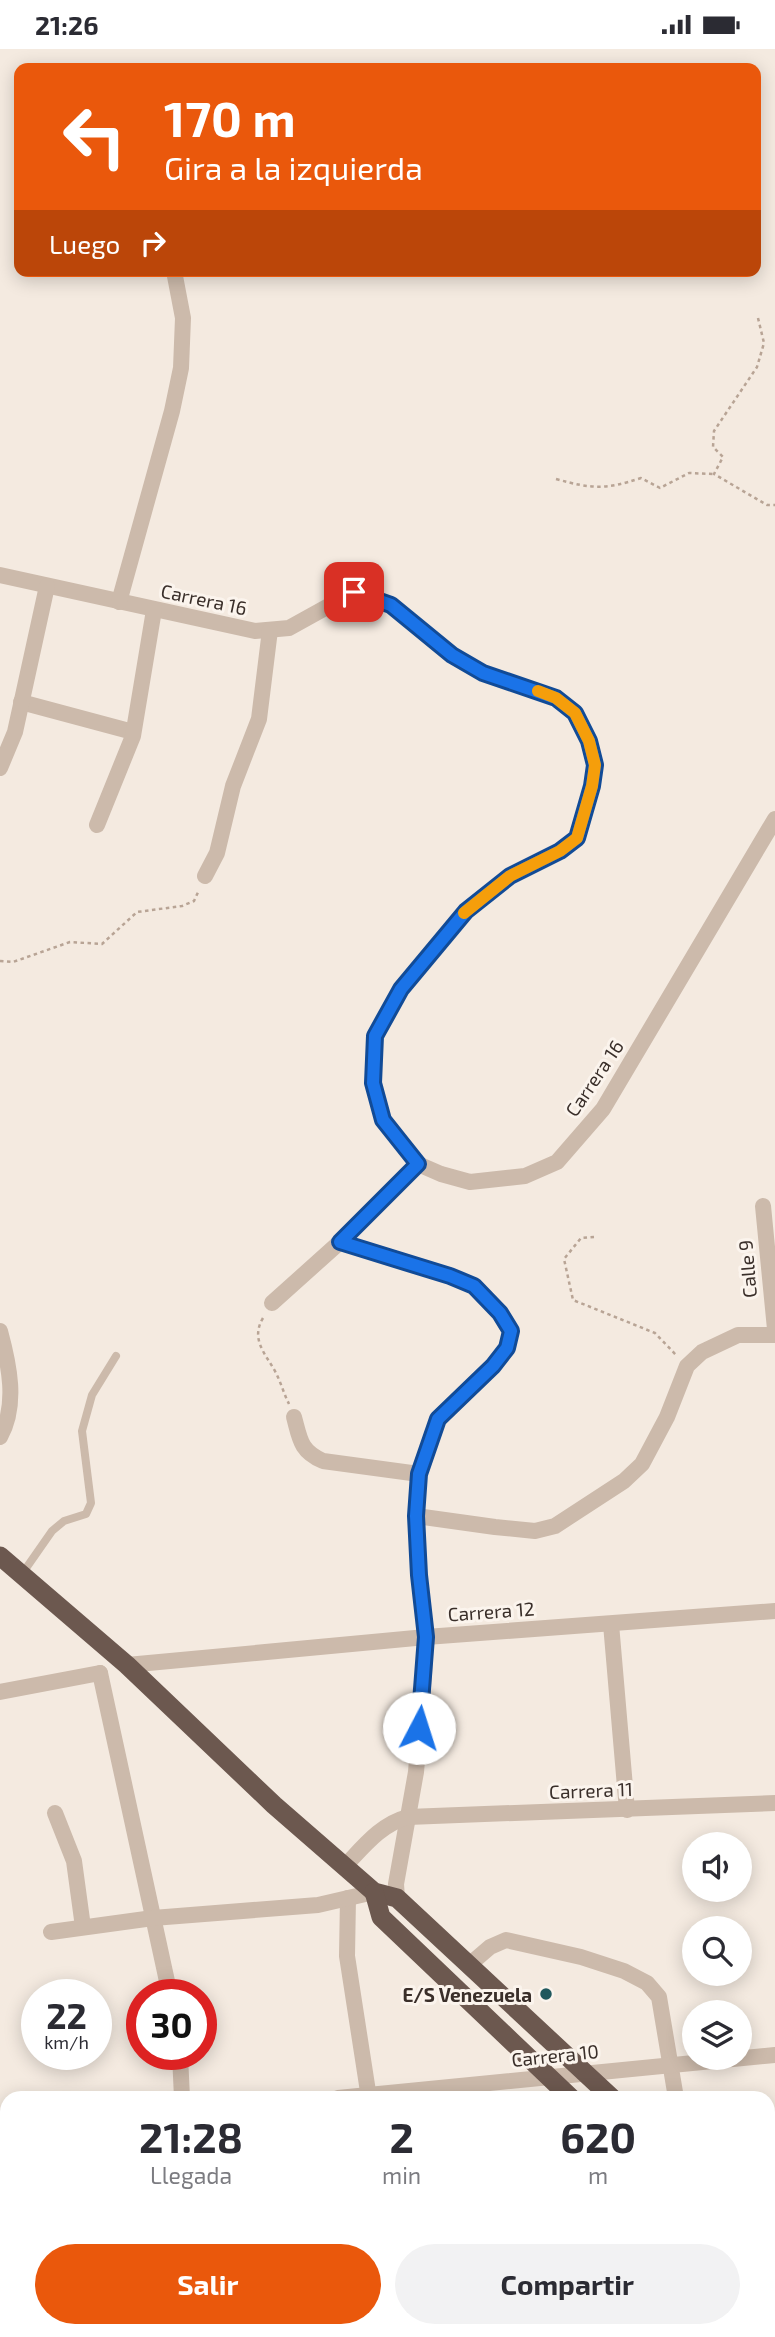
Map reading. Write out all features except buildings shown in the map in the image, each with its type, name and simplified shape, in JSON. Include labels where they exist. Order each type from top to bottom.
[{"type":"highway","points":[[0,1556],[122,1660],[274,1805],[374,1892],[397,1898],[604,2091]]},
{"type":"highway","points":[[374,1892],[381,1917],[564,2091]]},
{"type":"street","points":[[119,603],[151,479],[169,422],[181,368],[183,318],[175,277]]},
{"type":"street","name":"Carrera 16","points":[[0,575],[255,631],[289,628],[354,592],[391,605],[452,655],[483,673],[556,698],[575,713],[589,741],[595,765],[592,786],[577,838],[560,851],[510,876],[466,911],[401,989],[375,1036],[373,1083],[383,1120],[418,1164],[440,1174],[470,1182],[525,1176],[557,1162],[603,1109],[775,819]]},
{"type":"street","points":[[0,768],[15,732],[47,586]]},
{"type":"street","points":[[97,825],[134,732],[154,610]]},
{"type":"street","points":[[205,876],[217,853],[233,786],[259,719],[270,630]]},
{"type":"street","points":[[21,702],[134,732]]},
{"type":"street","points":[[272,1303],[340,1242],[418,1164]]},
{"type":"street","name":"Calle 9","points":[[763,1206],[775,1329]]},
{"type":"street","points":[[340,1242],[474,1286],[500,1313],[511,1331],[507,1348],[493,1366],[438,1419],[419,1474],[416,1516],[426,1637],[416,1772],[396,1884],[397,1898]]},
{"type":"street","points":[[0,1331],[10,1387],[7,1417],[0,1437]]},
{"type":"street","points":[[416,1516],[535,1531],[555,1526],[624,1481],[642,1464],[667,1417],[687,1366],[702,1352],[738,1335],[775,1335]]},
{"type":"street","points":[[294,1417],[303,1447],[311,1456],[323,1461],[419,1474]]},
{"type":"street","name":"Carrera 12","points":[[122,1660],[775,1612]]},
{"type":"street","points":[[611,1623],[628,1809]]},
{"type":"street","points":[[0,1692],[100,1673],[122,1660]]},
{"type":"street","points":[[100,1673],[166,1979]]},
{"type":"street","name":"Carrera 11","points":[[408,1817],[775,1803]]},
{"type":"street","points":[[55,1813],[74,1860],[83,1927]]},
{"type":"street","points":[[345,1866],[380,1830],[408,1817]]},
{"type":"street","points":[[51,1932],[153,1918],[318,1905],[374,1892]]},
{"type":"street","points":[[348,1898],[347,1956],[367,2091]]},
{"type":"street","points":[[469,1965],[490,1947],[506,1940],[581,1957],[624,1971],[647,1983],[659,1997],[675,2091]]},
{"type":"street","name":"Carrera 10","points":[[422,2091],[775,2055]]},
{"type":"street","points":[[181,2070],[182,2091]]},
{"type":"lane","points":[[22,1574],[52,1531],[64,1521],[86,1514],[91,1503],[82,1431],[92,1395],[116,1356]]},
{"type":"path","points":[[713,474],[723,457],[713,447],[714,431],[757,367],[764,343],[758,318]]},
{"type":"path","points":[[556,479],[589,488],[617,487],[641,478],[660,488],[689,473],[713,474],[767,505],[775,505]]},
{"type":"path","points":[[0,961],[13,962],[70,942],[102,944],[137,912],[182,906],[194,901],[205,876]]},
{"type":"path","points":[[594,1237],[581,1238],[564,1259],[573,1300],[655,1333],[687,1366]]},
{"type":"path","points":[[272,1303],[260,1324],[258,1346],[275,1373],[294,1417]]},
{"type":"slow traffic","points":[[464,913],[510,876],[560,851],[577,838],[592,786],[595,765],[589,741],[575,713],[556,698],[538,691]]},
{"type":"place","name":"E/S Venezuela","points":[[546,1994]]},
{"type":"route","points":[[354,592],[391,605],[452,655],[483,673],[556,698],[575,713],[589,741],[595,765],[592,786],[577,838],[560,851],[510,876],[466,911],[401,989],[375,1036],[373,1083],[383,1120],[418,1164],[340,1242],[474,1286],[500,1313],[511,1331],[507,1348],[493,1366],[438,1419],[419,1474],[416,1516],[426,1637],[419,1728]]}]
